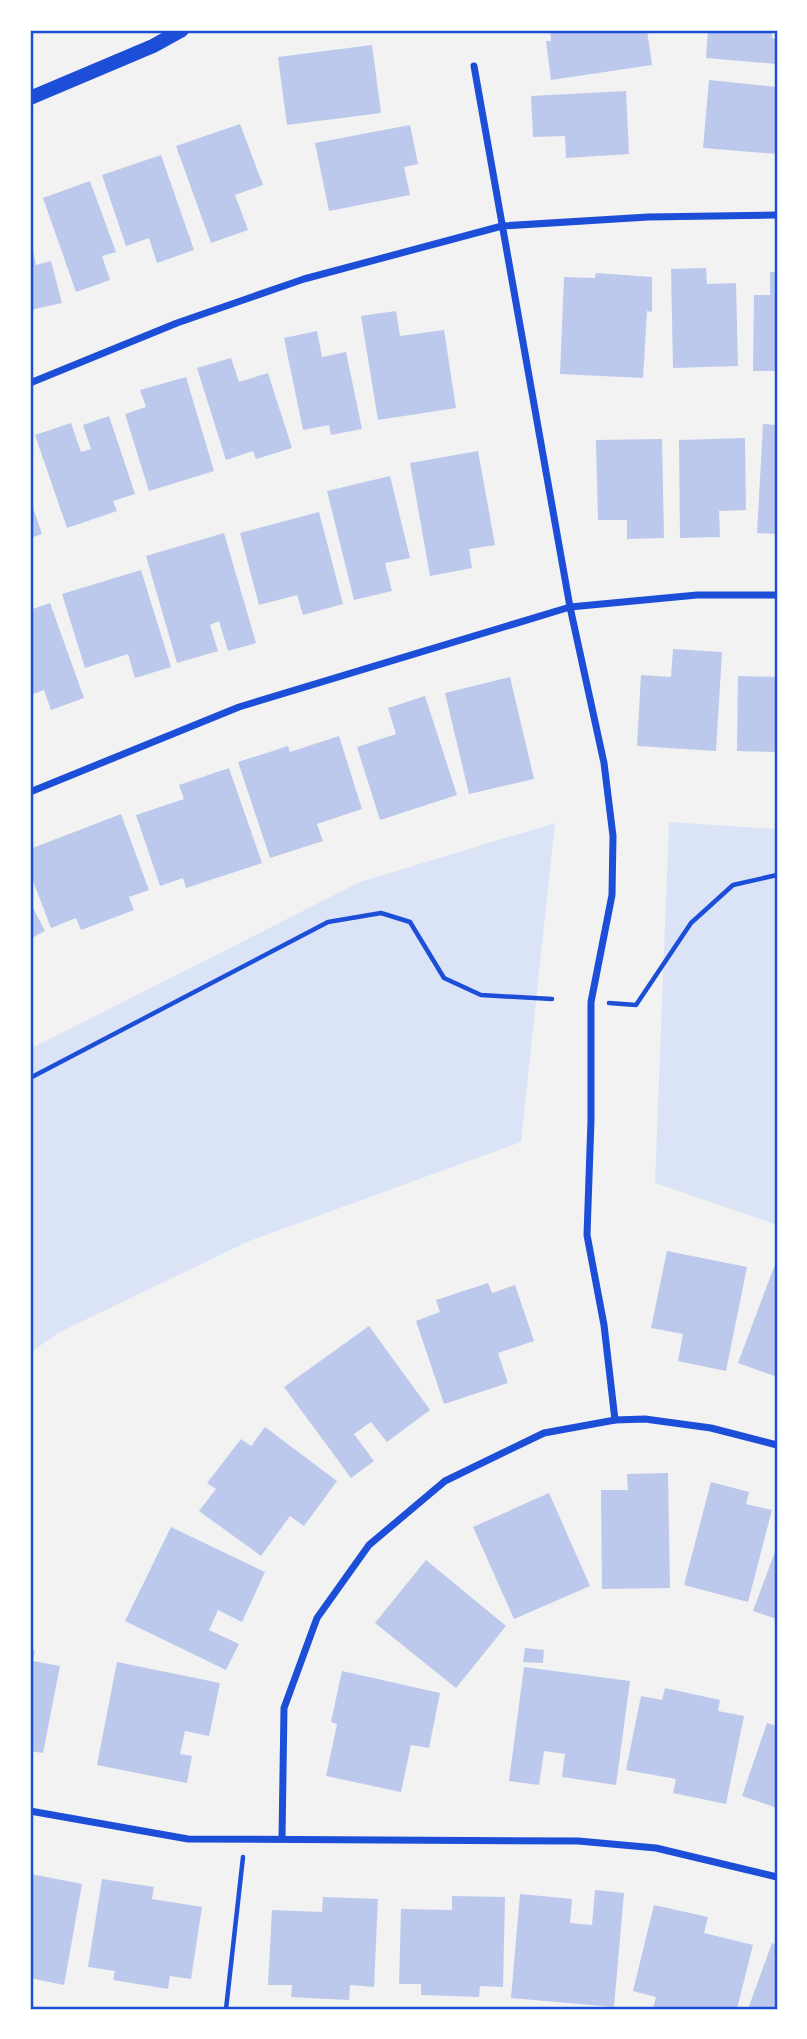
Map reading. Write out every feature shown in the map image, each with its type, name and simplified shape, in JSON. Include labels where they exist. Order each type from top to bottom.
[{"type":"main road","points":[[30,98],[153,46],[182,30]]},
{"type":"street","points":[[474,66],[570,607],[604,763],[612,836],[612,895],[591,1002],[587,1235],[604,1325],[615,1420]]},
{"type":"street","points":[[30,383],[177,323],[292,284],[502,226],[648,218],[777,215]]},
{"type":"street","points":[[30,792],[239,707],[570,607],[696,595],[777,595]]},
{"type":"street","points":[[282,1838],[284,1708],[317,1618],[369,1545],[445,1481],[544,1433],[615,1420],[645,1419],[711,1428],[777,1445]]},
{"type":"street","points":[[30,1811],[188,1839],[578,1840],[656,1848],[777,1877]]},
{"type":"path","points":[[608,1003],[636,1005],[691,923],[733,885],[777,875]]},
{"type":"path","points":[[30,1078],[328,922],[381,913],[411,922],[444,978],[481,995],[552,999]]},
{"type":"path","points":[[226,2009],[245,1839]]},
{"type":"shaded area","points":[[669,822],[777,829],[777,1225],[655,1183]]},
{"type":"shaded area","points":[[555,823],[521,1142],[249,1241],[58,1333],[30,1353],[30,1049],[360,882]]},
{"type":"building","points":[[550,30],[647,30],[652,65],[551,80],[546,41],[551,41]]},
{"type":"building","points":[[708,30],[773,30],[772,38],[777,39],[777,64],[706,58]]},
{"type":"building","points":[[372,45],[381,113],[287,125],[278,57]]},
{"type":"building","points":[[709,80],[777,87],[777,154],[703,148]]},
{"type":"building","points":[[626,91],[629,154],[566,158],[565,136],[533,137],[531,96]]},
{"type":"building","points":[[240,124],[263,185],[235,195],[248,230],[211,243],[176,146]]},
{"type":"building","points":[[410,125],[418,164],[404,167],[410,195],[329,211],[315,143]]},
{"type":"building","points":[[161,155],[194,250],[157,263],[149,238],[126,246],[102,175]]},
{"type":"building","points":[[90,181],[116,252],[102,256],[110,280],[76,292],[43,198]]},
{"type":"building","points":[[31,243],[36,265],[51,261],[62,303],[30,310]]},
{"type":"building","points":[[706,268],[707,284],[736,283],[738,366],[673,368],[671,269]]},
{"type":"building","points":[[770,272],[777,272],[777,371],[753,371],[754,295],[770,295]]},
{"type":"building","points":[[596,273],[652,277],[652,312],[647,311],[643,378],[560,374],[564,277],[595,278]]},
{"type":"building","points":[[396,311],[400,336],[444,330],[456,408],[378,420],[361,316]]},
{"type":"building","points":[[317,331],[322,357],[346,352],[362,429],[331,435],[329,425],[303,430],[284,338]]},
{"type":"building","points":[[231,358],[239,382],[268,373],[292,448],[256,459],[253,451],[226,460],[197,368]]},
{"type":"building","points":[[186,377],[214,471],[149,491],[125,414],[146,407],[140,390]]},
{"type":"building","points":[[109,416],[135,494],[113,501],[117,511],[67,528],[35,435],[71,423],[81,452],[91,449],[83,425]]},
{"type":"building","points":[[763,424],[777,425],[777,534],[757,533]]},
{"type":"building","points":[[745,438],[746,510],[719,511],[720,537],[680,538],[679,440]]},
{"type":"building","points":[[662,439],[664,538],[627,539],[627,520],[598,520],[596,440]]},
{"type":"building","points":[[478,451],[495,545],[469,549],[472,568],[430,576],[410,463]]},
{"type":"building","points":[[390,476],[410,558],[385,563],[392,591],[354,600],[327,491]]},
{"type":"building","points":[[30,499],[42,534],[30,538]]},
{"type":"building","points":[[319,512],[343,604],[303,615],[297,595],[259,605],[240,533]]},
{"type":"building","points":[[224,533],[256,643],[228,651],[219,621],[210,625],[218,651],[177,663],[146,556]]},
{"type":"building","points":[[141,570],[171,667],[135,678],[128,654],[85,668],[62,594]]},
{"type":"building","points":[[50,603],[84,698],[51,710],[44,690],[30,695],[30,610]]},
{"type":"building","points":[[673,649],[722,652],[716,751],[637,746],[641,675],[671,677]]},
{"type":"building","points":[[738,676],[777,677],[777,752],[737,751]]},
{"type":"building","points":[[510,677],[534,779],[469,794],[445,693]]},
{"type":"building","points":[[425,696],[457,795],[380,820],[357,747],[396,734],[388,708]]},
{"type":"building","points":[[339,736],[362,809],[317,824],[323,841],[270,858],[238,762],[288,746],[290,752]]},
{"type":"building","points":[[229,768],[262,863],[186,888],[183,878],[160,886],[136,815],[184,799],[179,785]]},
{"type":"building","points":[[121,814],[149,890],[129,897],[134,910],[81,930],[76,918],[51,928],[30,873],[30,849]]},
{"type":"building","points":[[30,902],[45,931],[30,939]]},
{"type":"building","points":[[667,1251],[747,1267],[726,1371],[678,1361],[683,1334],[651,1328]]},
{"type":"building","points":[[774,1267],[777,1269],[777,1377],[738,1363]]},
{"type":"building","points":[[488,1283],[492,1293],[515,1285],[534,1341],[498,1353],[508,1383],[444,1404],[416,1321],[440,1312],[436,1300]]},
{"type":"building","points":[[369,1326],[430,1410],[387,1442],[371,1422],[354,1434],[374,1461],[351,1478],[284,1387]]},
{"type":"building","points":[[265,1427],[337,1481],[304,1526],[290,1516],[261,1556],[199,1511],[216,1489],[207,1483],[241,1439],[251,1446]]},
{"type":"building","points":[[668,1473],[670,1588],[602,1589],[601,1490],[628,1490],[627,1474]]},
{"type":"building","points":[[711,1482],[749,1492],[746,1504],[772,1510],[748,1602],[684,1585]]},
{"type":"building","points":[[549,1493],[590,1586],[514,1619],[473,1527]]},
{"type":"building","points":[[171,1527],[265,1572],[242,1622],[218,1610],[209,1630],[239,1644],[226,1670],[125,1621]]},
{"type":"building","points":[[777,1546],[777,1619],[753,1611]]},
{"type":"building","points":[[426,1560],[506,1626],[456,1688],[375,1623]]},
{"type":"building","points":[[525,1648],[544,1650],[543,1663],[523,1662]]},
{"type":"building","points":[[30,1650],[35,1651],[33,1661],[60,1666],[43,1753],[30,1751]]},
{"type":"building","points":[[117,1662],[220,1683],[209,1736],[185,1731],[180,1754],[192,1756],[187,1783],[97,1765]]},
{"type":"building","points":[[524,1667],[630,1681],[616,1785],[562,1777],[565,1754],[544,1751],[539,1785],[509,1781]]},
{"type":"building","points":[[342,1671],[440,1693],[429,1748],[411,1745],[401,1792],[326,1776],[337,1724],[331,1722]]},
{"type":"building","points":[[665,1688],[720,1700],[718,1711],[744,1716],[726,1804],[673,1793],[676,1779],[626,1770],[641,1696],[662,1700]]},
{"type":"building","points":[[767,1723],[777,1726],[777,1808],[742,1796]]},
{"type":"building","points":[[31,1874],[82,1884],[64,1985],[30,1978]]},
{"type":"building","points":[[102,1879],[154,1887],[152,1899],[202,1907],[191,1979],[170,1976],[168,1989],[113,1980],[115,1971],[88,1967]]},
{"type":"building","points":[[595,1890],[624,1893],[614,2007],[511,1998],[520,1894],[572,1899],[570,1923],[592,1925]]},
{"type":"building","points":[[452,1896],[505,1897],[503,1987],[480,1986],[479,1997],[421,1995],[421,1984],[399,1984],[401,1909],[452,1910]]},
{"type":"building","points":[[323,1897],[378,1899],[374,1987],[350,1985],[349,2000],[291,1997],[292,1985],[268,1985],[272,1910],[322,1912]]},
{"type":"building","points":[[654,1905],[708,1917],[704,1933],[753,1945],[737,2009],[653,2009],[656,1997],[633,1991]]},
{"type":"building","points":[[772,1943],[777,1945],[777,2009],[748,2009]]}]
